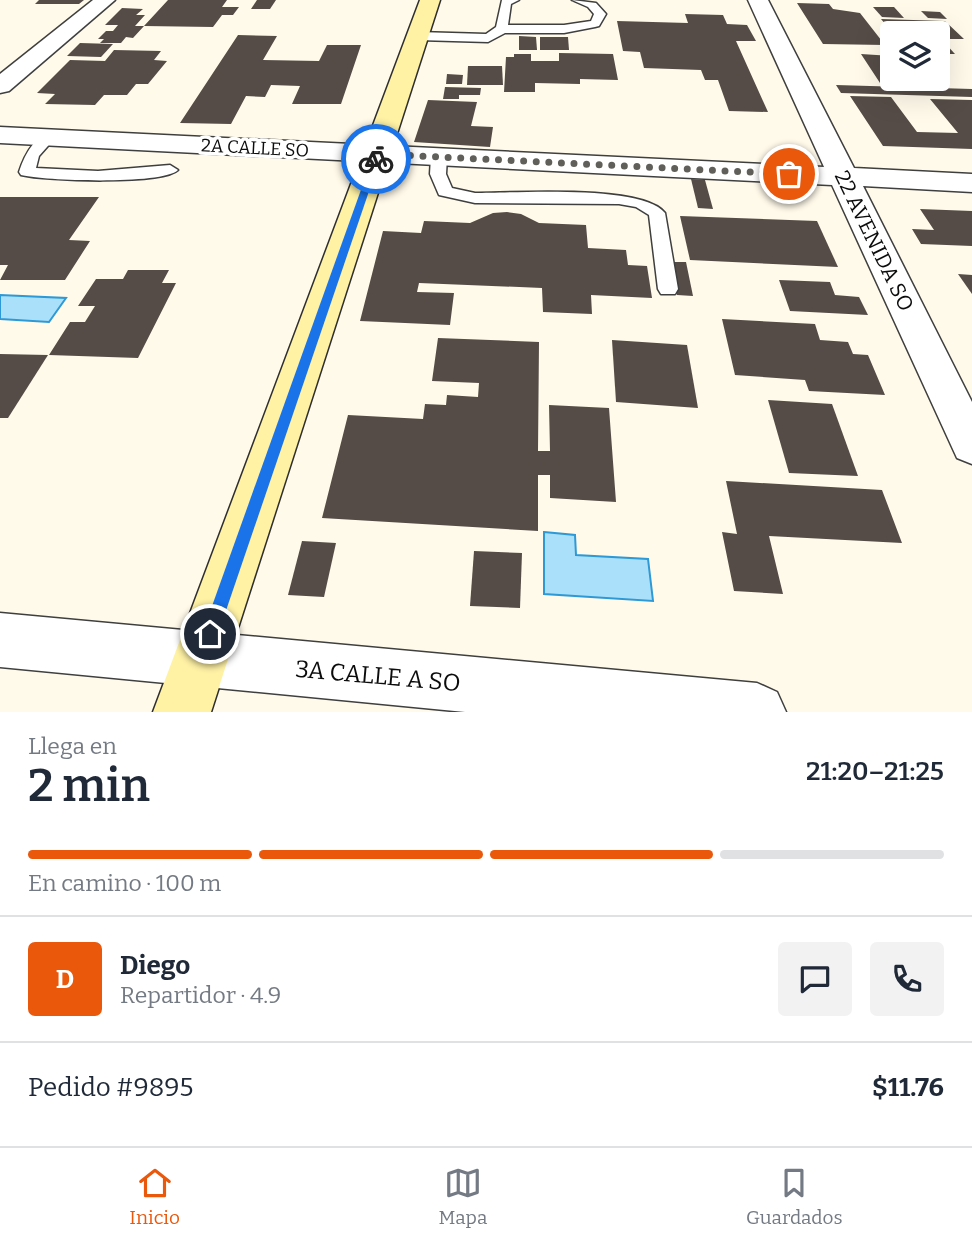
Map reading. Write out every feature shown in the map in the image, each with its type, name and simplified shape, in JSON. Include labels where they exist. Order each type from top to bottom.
[{"type":"street","points":[[0,86],[104,0]]},
{"type":"street","points":[[182,712],[430,0]]},
{"type":"street","name":"22 AVENIDA SO","points":[[758,0],[972,445]]},
{"type":"street","name":"2A CALLE SO","points":[[0,135],[972,183]]},
{"type":"street","name":"3A CALLE A SO","points":[[0,640],[757,712]]},
{"type":"lane","points":[[502,29],[506,2],[514,0]]},
{"type":"lane","points":[[418,36],[488,38],[502,29],[564,29],[595,24],[600,14],[593,5],[578,0]]},
{"type":"lane","points":[[48,138],[33,155],[27,172],[74,177],[115,177],[170,170]]},
{"type":"lane","points":[[439,157],[438,174],[445,192],[475,198],[619,199],[641,203],[657,213],[668,289]]},
{"type":"water","points":[[0,295],[66,298],[49,322],[0,319]]},
{"type":"water","points":[[544,532],[575,535],[576,555],[648,559],[653,601],[544,594]]},
{"type":"building","points":[[39,0],[84,0],[79,4],[35,4]]},
{"type":"building","points":[[168,0],[227,0],[222,7],[239,7],[233,15],[222,15],[213,27],[144,26]]},
{"type":"building","points":[[257,0],[276,0],[270,9],[251,9]]},
{"type":"building","points":[[797,3],[829,4],[833,9],[860,13],[880,39],[880,45],[823,44]]},
{"type":"building","points":[[873,7],[894,7],[904,18],[882,17]]},
{"type":"building","points":[[122,8],[143,9],[136,15],[145,15],[135,26],[144,26],[133,38],[126,37],[121,43],[100,43],[104,39],[98,39],[106,31],[113,31],[118,25],[105,25]]},
{"type":"building","points":[[921,11],[940,12],[947,19],[928,18]]},
{"type":"building","points":[[685,14],[723,15],[727,24],[747,25],[756,41],[736,41],[768,112],[729,111],[718,80],[705,80],[701,70],[644,68],[640,52],[623,51],[617,21],[688,23]]},
{"type":"building","points":[[881,19],[945,21],[883,21]]},
{"type":"building","points":[[950,26],[964,39],[950,39]]},
{"type":"building","points":[[238,35],[277,36],[263,60],[319,61],[327,45],[361,45],[341,104],[292,104],[300,86],[271,85],[265,97],[246,96],[231,124],[180,123]]},
{"type":"building","points":[[519,36],[536,37],[537,50],[519,50]]},
{"type":"building","points":[[540,37],[568,37],[569,50],[540,50]]},
{"type":"building","points":[[80,43],[113,44],[101,57],[67,56]]},
{"type":"building","points":[[114,50],[161,51],[154,60],[167,61],[148,84],[136,84],[127,95],[104,95],[95,105],[45,104],[55,94],[37,93],[70,60],[105,61]]},
{"type":"building","points":[[559,53],[613,54],[618,80],[580,79],[580,84],[535,83],[535,92],[504,92],[506,57],[531,54],[531,61],[559,61]]},
{"type":"building","points":[[861,54],[880,55],[880,83]]},
{"type":"building","points":[[468,66],[502,66],[503,85],[467,85]]},
{"type":"building","points":[[447,74],[463,75],[462,84],[446,84]]},
{"type":"building","points":[[836,85],[880,86],[880,91],[972,89],[972,97],[841,93]]},
{"type":"building","points":[[445,87],[481,88],[480,95],[459,95],[459,99],[443,99]]},
{"type":"building","points":[[850,96],[891,97],[917,132],[958,133],[930,99],[972,100],[972,149],[883,146]]},
{"type":"building","points":[[428,100],[477,102],[471,126],[493,127],[490,147],[414,142]]},
{"type":"building","points":[[691,179],[705,180],[713,209],[698,208]]},
{"type":"building","points":[[0,197],[99,197],[69,240],[90,241],[65,280],[0,280],[8,265],[0,265]]},
{"type":"building","points":[[920,209],[972,211],[972,246],[921,244],[912,229],[934,230]]},
{"type":"building","points":[[493,213],[521,214],[539,223],[586,225],[588,248],[626,250],[628,265],[647,266],[652,298],[591,295],[592,314],[543,312],[542,288],[419,283],[417,292],[454,293],[450,325],[360,321],[383,231],[421,233],[424,221],[470,223]]},
{"type":"building","points":[[680,216],[817,221],[838,267],[690,260]]},
{"type":"building","points":[[670,262],[686,262],[693,296],[677,295]]},
{"type":"building","points":[[128,270],[169,270],[162,283],[176,283],[138,358],[49,355],[70,322],[85,322],[95,306],[78,306],[96,279],[123,279]]},
{"type":"building","points":[[958,274],[972,275],[972,294]]},
{"type":"building","points":[[779,280],[830,282],[835,295],[859,297],[868,315],[790,311]]},
{"type":"building","points":[[722,319],[815,324],[820,340],[848,342],[853,354],[868,355],[885,395],[809,391],[805,380],[735,375]]},
{"type":"building","points":[[438,338],[539,342],[538,451],[550,451],[549,405],[609,408],[616,502],[550,498],[550,475],[538,475],[538,531],[322,518],[348,415],[423,419],[425,404],[446,405],[447,395],[478,397],[479,383],[432,381]]},
{"type":"building","points":[[612,340],[687,345],[698,408],[616,402]]},
{"type":"building","points":[[0,354],[48,355],[8,418],[0,418]]},
{"type":"building","points":[[768,400],[832,404],[858,476],[789,473]]},
{"type":"building","points":[[726,481],[882,490],[902,543],[769,536],[783,594],[734,591],[722,532],[737,534]]},
{"type":"building","points":[[302,541],[336,543],[324,597],[288,595]]},
{"type":"building","points":[[474,551],[522,553],[520,608],[470,606]]},
{"type":"way so far","points":[[376,159],[378,154],[789,174]]},
{"type":"route","points":[[210,634],[376,159]]}]
